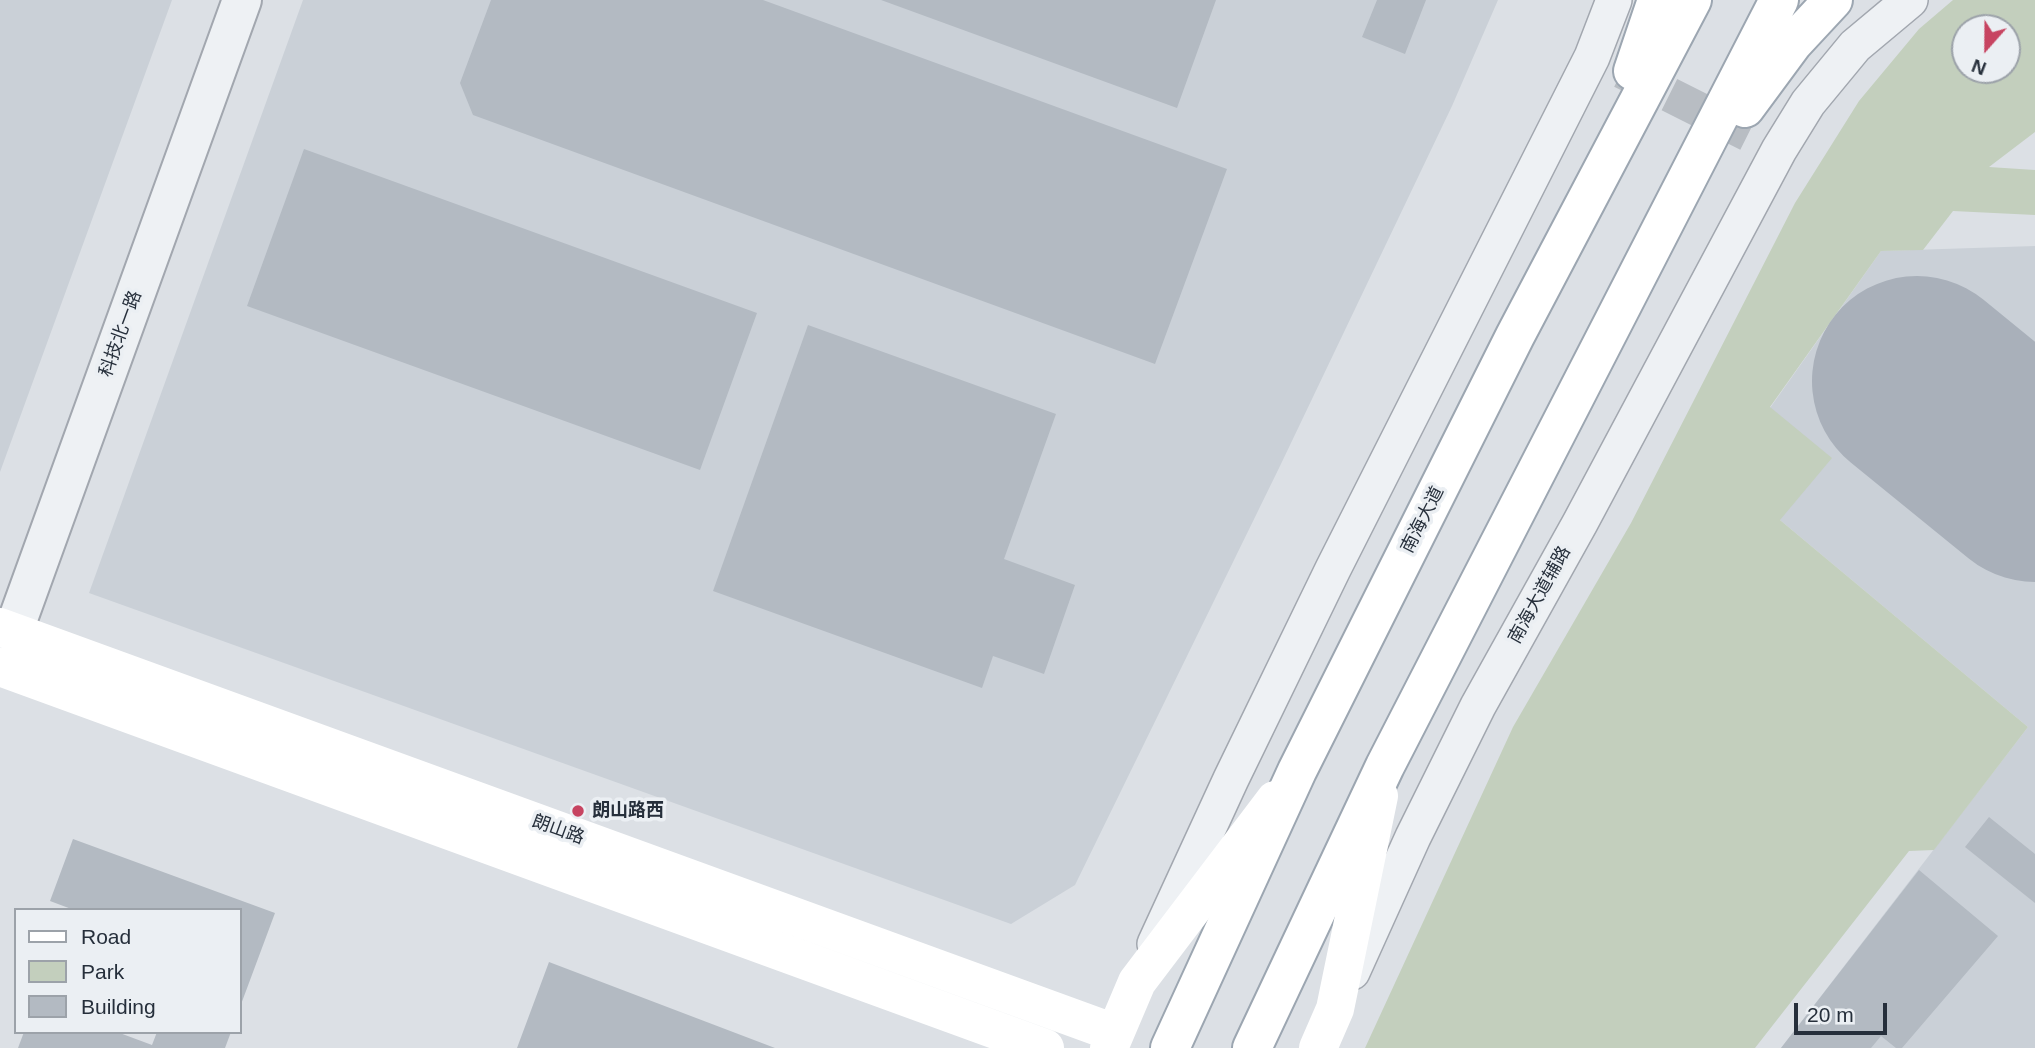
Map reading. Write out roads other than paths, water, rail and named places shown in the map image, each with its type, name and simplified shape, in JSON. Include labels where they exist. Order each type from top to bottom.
[{"type":"main road","points":[[1557,260],[1640,55],[1657,0]]},
{"type":"main road","name":"南海大道","points":[[1170,1048],[1297,771],[1515,337],[1692,0]]},
{"type":"main road","points":[[1252,1048],[1385,766],[1779,0]]},
{"type":"main road","points":[[1646,259],[1762,84],[1793,43],[1833,0]]},
{"type":"main road","name":"朗山路","points":[[7,629],[1112,1041]]},
{"type":"main road","points":[[0,667],[1045,1048]]},
{"type":"main road","points":[[1335,1009],[1385,766]]},
{"type":"main road","points":[[1112,1041],[1137,982],[1297,771]]},
{"type":"main road","name":"南海大道辅路","points":[[1318,1048],[1335,1009]]},
{"type":"street","name":"科技北一路","points":[[0,667],[7,629],[242,0]]},
{"type":"street","points":[[1137,982],[1231,779],[1333,569],[1604,62],[1614,0]]},
{"type":"street","name":"南海大道辅路","points":[[1335,1009],[1413,837],[1478,706],[1580,523],[1767,144],[1808,103],[1856,46],[1910,0]]},
{"type":"tunnel","points":[[1622,71],[1756,138]]},
{"type":"place","name":"朗山路西","points":[[578,811]]}]
